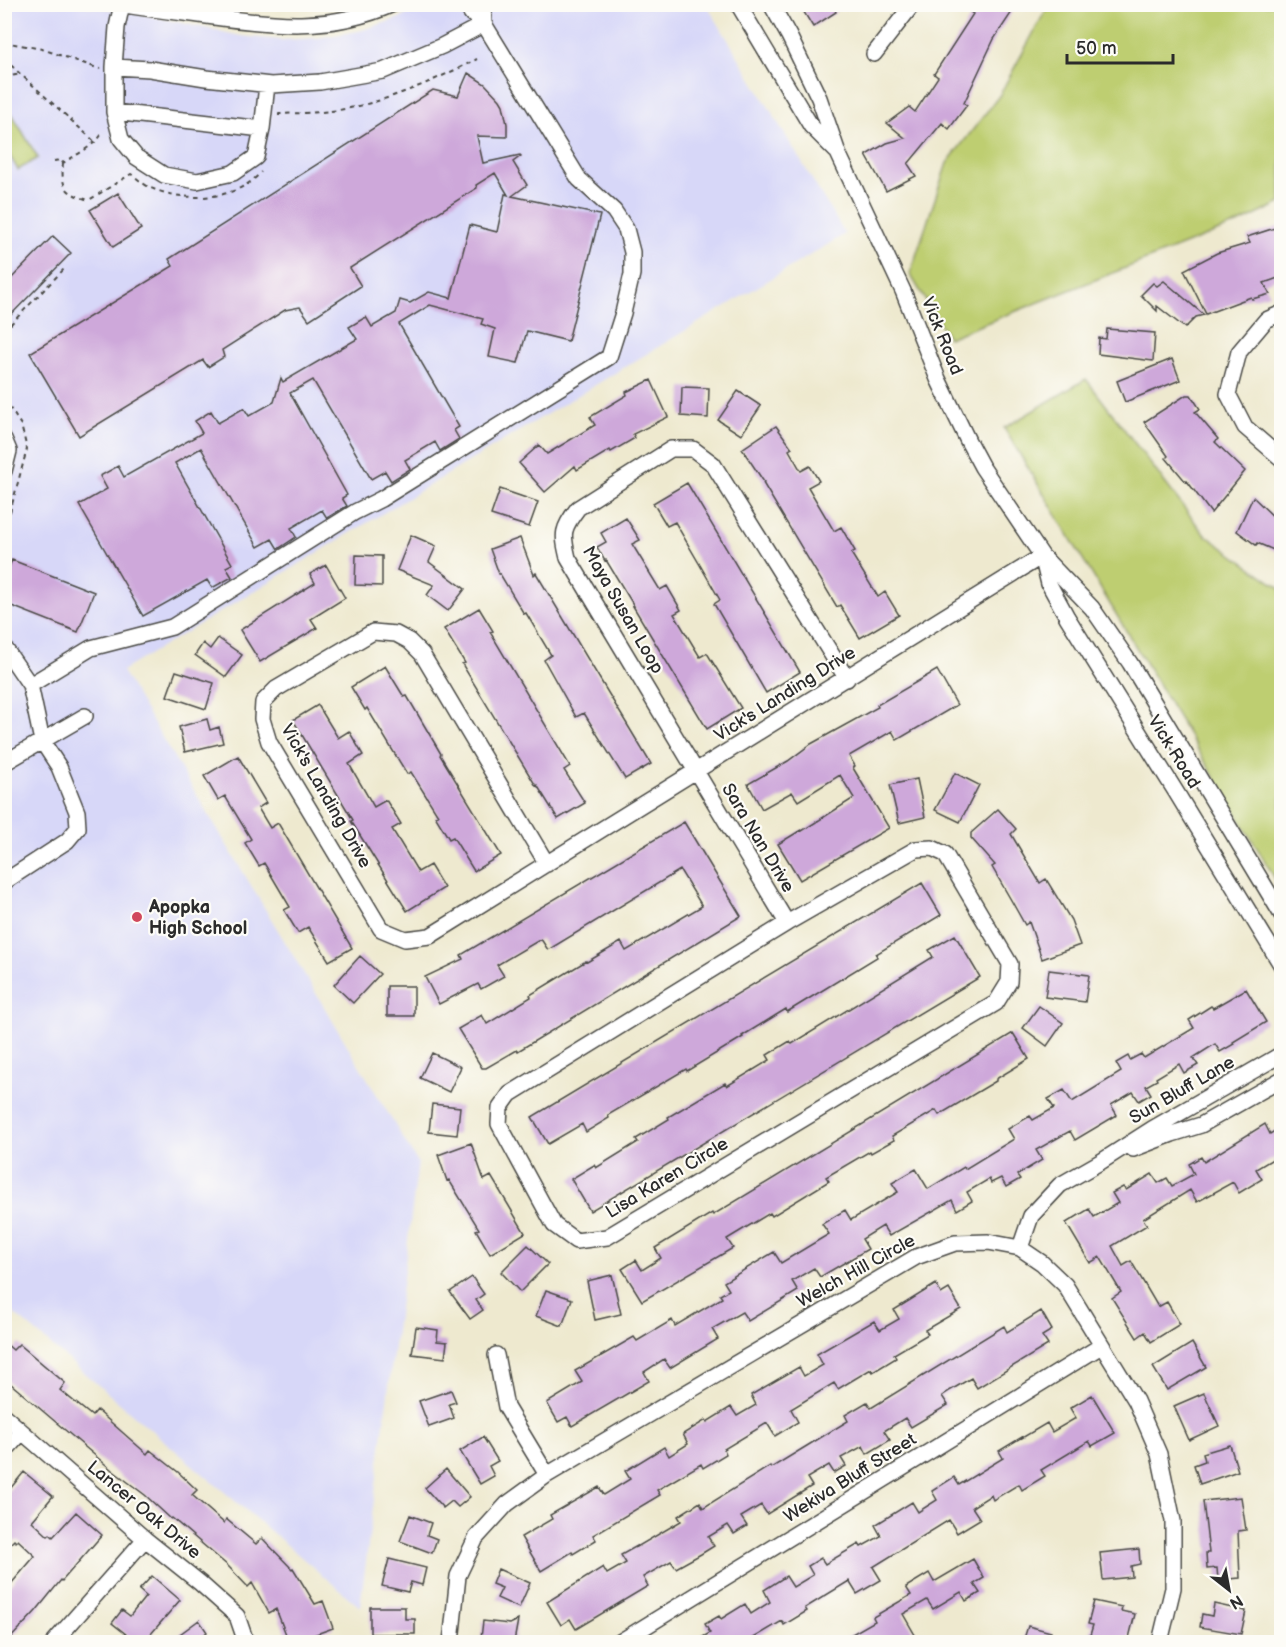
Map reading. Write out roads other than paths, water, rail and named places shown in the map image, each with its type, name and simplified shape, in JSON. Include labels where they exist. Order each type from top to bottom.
[{"type":"street","points":[[267,85],[256,157],[232,173],[197,181],[164,174],[136,156],[121,139],[114,112],[114,67],[121,5],[249,22],[313,25],[373,14],[393,4]]},
{"type":"street","points":[[30,685],[91,648],[172,627],[609,357],[632,274],[632,252],[626,229],[608,205],[579,179],[484,24],[472,14],[465,4]]},
{"type":"street","points":[[483,4],[484,24]]},
{"type":"street","name":"Vick Road","points":[[738,4],[811,126],[838,153]]},
{"type":"street","name":"Vick Road","points":[[771,4],[819,98],[838,153],[903,291],[938,379],[982,467],[1042,556],[1092,608],[1130,663],[1281,915]]},
{"type":"street","points":[[874,54],[913,4]]},
{"type":"street","points":[[114,67],[150,69],[267,85],[320,82],[383,71],[442,46],[484,24]]},
{"type":"street","points":[[114,112],[262,129]]},
{"type":"street","points":[[1281,313],[1266,320],[1239,352],[1228,394],[1245,427],[1281,459]]},
{"type":"street","points":[[4,439],[9,451],[4,471]]},
{"type":"street","name":"Maya Susan Loop","points":[[696,772],[568,558],[563,537],[567,522],[578,508],[671,449],[693,449],[713,464],[847,679]]},
{"type":"street","name":"Vick Road","points":[[1042,556],[1049,584],[1067,617],[1281,966]]},
{"type":"street","name":"Vick's Landing Drive","points":[[547,864],[422,654],[409,641],[396,634],[373,632],[276,689],[263,702],[262,719],[268,742],[381,929],[405,939],[430,936],[547,864],[847,679],[1042,556]]},
{"type":"street","points":[[4,647],[30,685],[42,741],[58,766],[77,812],[78,828],[67,840],[4,882]]},
{"type":"street","points":[[4,763],[85,716]]},
{"type":"street","name":"Sara Nan Drive","points":[[696,772],[787,923]]},
{"type":"street","name":"Lisa Karen Circle","points":[[932,848],[945,855],[1010,964],[1009,982],[996,1003],[607,1237],[576,1241],[554,1225],[499,1124],[500,1108],[510,1094],[787,923],[916,849],[932,848]]},
{"type":"street","name":"Sun Bluff Lane","points":[[1020,1248],[1031,1216],[1060,1185],[1281,1054]]},
{"type":"street","name":"Sun Bluff Lane","points":[[1102,1161],[1201,1125],[1281,1079]]},
{"type":"street","name":"Welch Hill Circle","points":[[451,1642],[458,1576],[476,1538],[507,1504],[547,1474],[916,1257],[955,1243],[988,1242],[1020,1248],[1042,1263],[1065,1285],[1136,1401],[1160,1454],[1173,1521],[1173,1588],[1160,1642]]},
{"type":"street","name":"Wekiva Bluff Street","points":[[620,1642],[1101,1346]]},
{"type":"street","points":[[496,1355],[506,1407],[547,1474]]},
{"type":"street","name":"Lancer Oak Drive","points":[[4,1416],[237,1616],[246,1642]]},
{"type":"street","points":[[4,1452],[22,1432]]},
{"type":"street","points":[[54,1642],[145,1539]]},
{"type":"place","name":"Apopka High School","points":[[137,917]]}]
